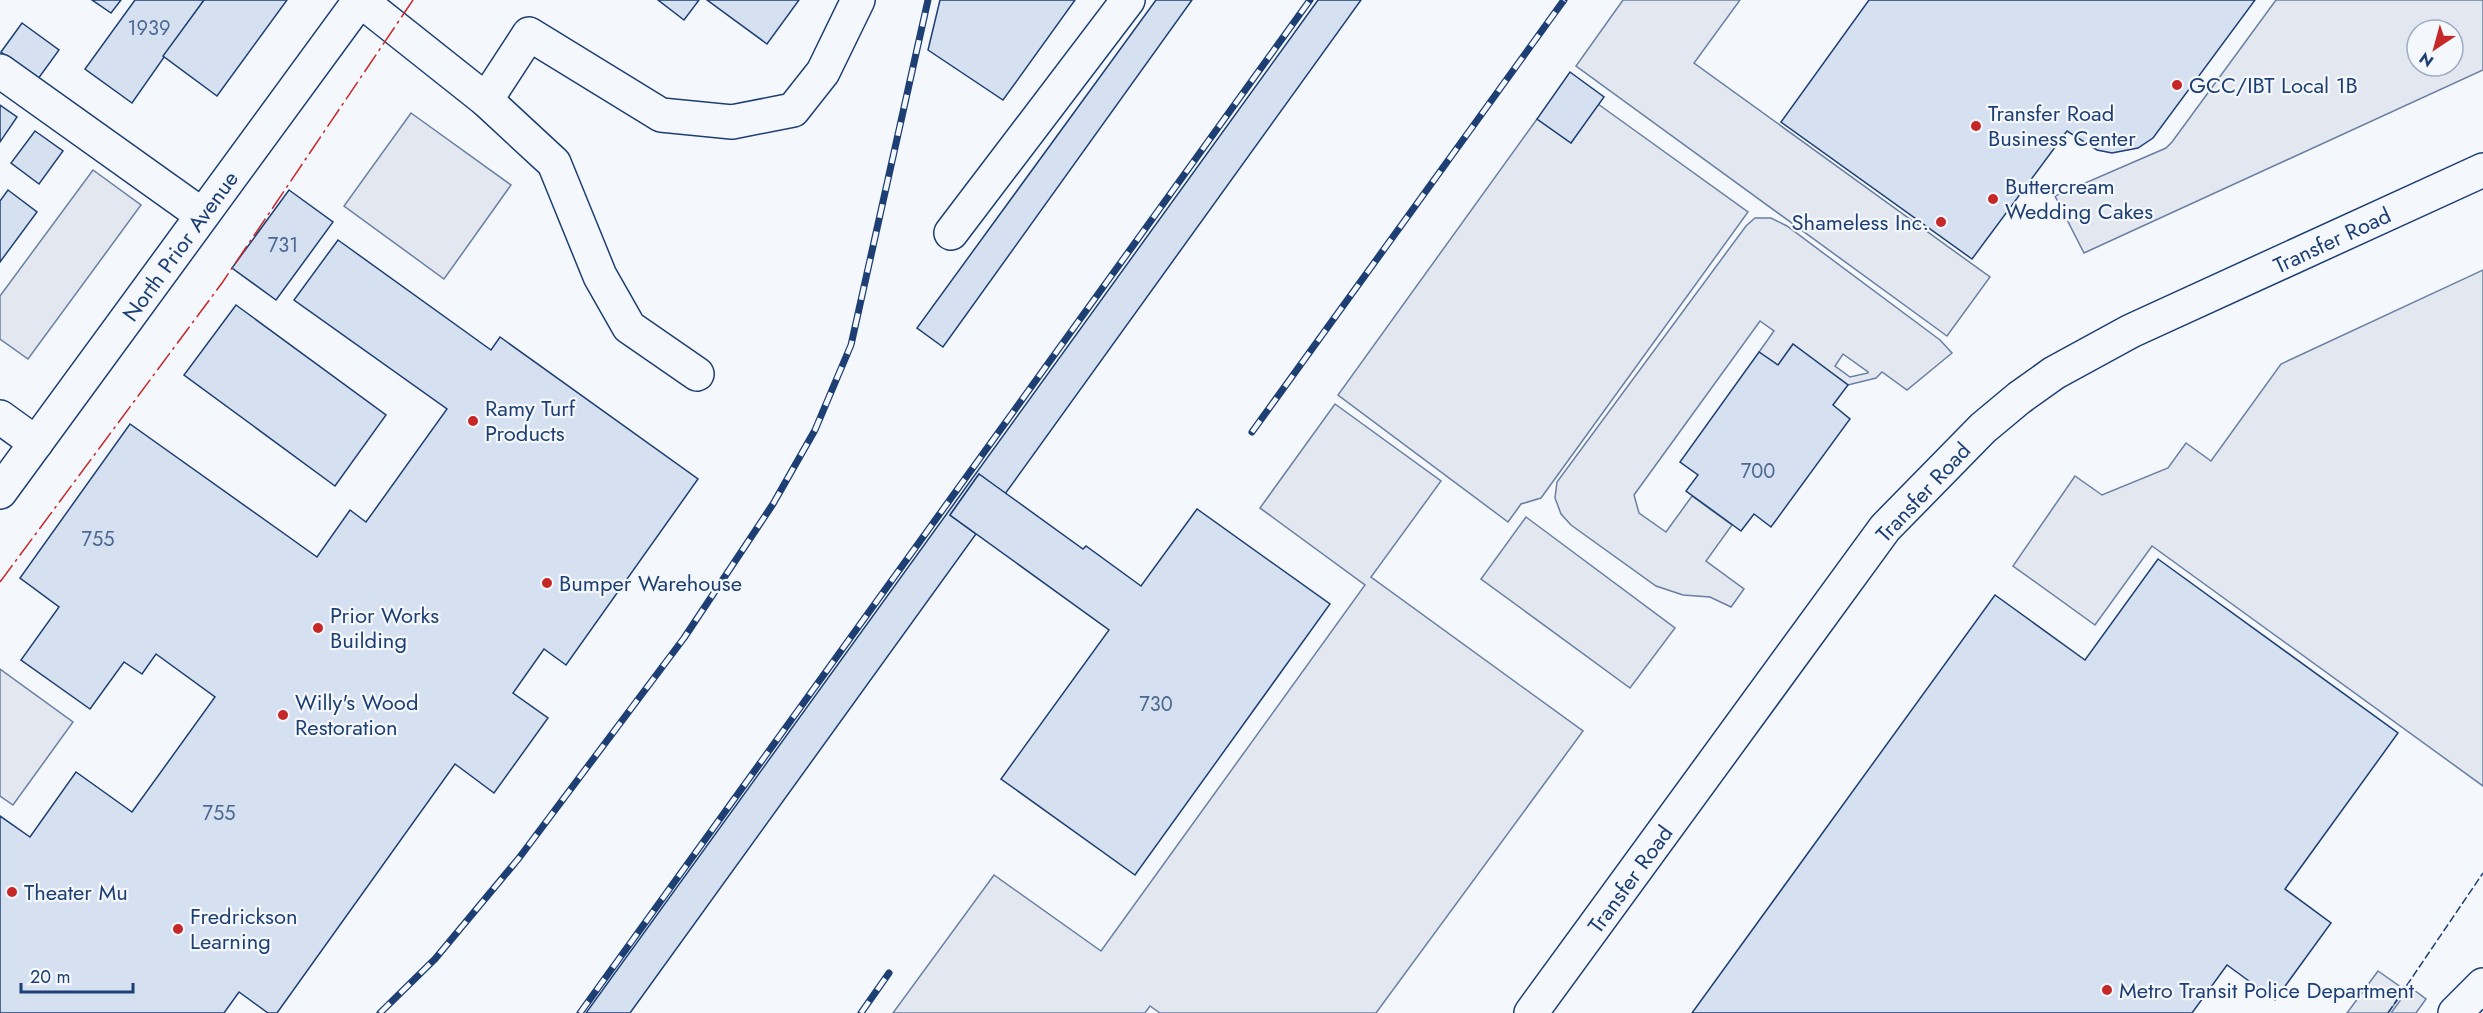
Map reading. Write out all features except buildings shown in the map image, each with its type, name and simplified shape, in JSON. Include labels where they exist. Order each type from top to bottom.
[{"type":"main road","points":[[360,0],[486,100],[554,162],[600,276],[629,327],[697,374]]},
{"type":"main road","name":"North Prior Avenue","points":[[0,492],[360,0]]},
{"type":"main road","points":[[486,100],[529,34],[661,115],[732,123],[793,110],[823,72],[858,0]]},
{"type":"main road","points":[[951,232],[1128,0]]},
{"type":"main road","points":[[0,71],[202,215]]},
{"type":"main road","name":"Transfer Road","points":[[1531,1013],[1885,528],[1983,428],[2054,373],[2131,331],[2483,170]]},
{"type":"main road","points":[[0,417],[36,443]]},
{"type":"main road","points":[[2455,1013],[2483,985]]},
{"type":"shaded area","points":[[1623,0],[1740,0],[1694,63],[1990,277],[1947,336],[1576,66]]},
{"type":"shaded area","points":[[2276,0],[2483,0],[2483,70],[2084,253],[2055,196],[2166,148]]},
{"type":"shaded area","points":[[1598,104],[1748,212],[1541,498],[1521,504],[1508,522],[1338,395],[1537,119],[1571,143]]},
{"type":"shaded area","points":[[411,113],[511,185],[444,279],[344,206]]},
{"type":"shaded area","points":[[93,170],[141,205],[28,359],[0,339],[0,296]]},
{"type":"shaded area","points":[[1755,218],[1771,218],[1787,226],[1940,340],[1952,353],[1907,390],[1882,372],[1876,378],[1848,385],[1793,344],[1778,365],[1759,352],[1774,331],[1760,321],[1634,495],[1639,513],[1666,532],[1692,496],[1732,525],[1706,561],[1744,589],[1731,607],[1710,597],[1683,595],[1656,586],[1571,525],[1561,514],[1555,498],[1557,482],[1746,226]],"holes":[[[1843,354],[1868,372],[1850,377],[1835,366]]]},
{"type":"shaded area","points":[[2483,270],[2483,786],[2152,546],[2095,625],[2013,566],[2075,476],[2102,495],[2168,468],[2186,443],[2211,461],[2281,364]]},
{"type":"shaded area","points":[[1335,404],[1441,481],[1371,577],[1583,731],[1376,1013],[1160,1013],[1150,1006],[1145,1013],[893,1013],[994,875],[1101,951],[1365,585],[1260,508]]},
{"type":"shaded area","points":[[1526,517],[1675,628],[1630,688],[1481,579]]},
{"type":"shaded area","points":[[0,669],[73,722],[13,805],[0,796]]},
{"type":"shaded area","points":[[2378,971],[2405,990],[2388,1013],[2347,1013]]},
{"type":"shaded area","points":[[2410,987],[2426,999],[2416,1013],[2391,1013]]},
{"type":"railway","points":[[380,1013],[435,959],[519,858],[684,638],[773,504],[815,430],[851,345],[928,0]]},
{"type":"railway","points":[[580,1013],[1310,0]]},
{"type":"railway","points":[[1252,432],[1564,0]]},
{"type":"railway","points":[[861,1013],[889,973]]},
{"type":"fence","points":[[2388,1013],[2483,873]]},
{"type":"power","points":[[0,582],[222,283],[413,0]]},
{"type":"place","name":"GCC/IBT Local 1B","points":[[2177,85]]},
{"type":"place","name":"Transfer Road Business Center","points":[[1976,126]]},
{"type":"place","name":"Buttercream Wedding Cakes","points":[[1993,199]]},
{"type":"place","name":"Shameless Inc.","points":[[1941,222]]},
{"type":"place","name":"Ramy Turf Products","points":[[473,421]]},
{"type":"place","name":"Bumper Warehouse","points":[[547,583]]},
{"type":"place","name":"Prior Works Building","points":[[318,628]]},
{"type":"place","name":"Willy's Wood Restoration","points":[[283,715]]},
{"type":"place","name":"Theater Mu","points":[[12,892]]},
{"type":"place","name":"Fredrickson Learning","points":[[178,929]]},
{"type":"place","name":"Metro Transit Police Department","points":[[2107,990]]}]
